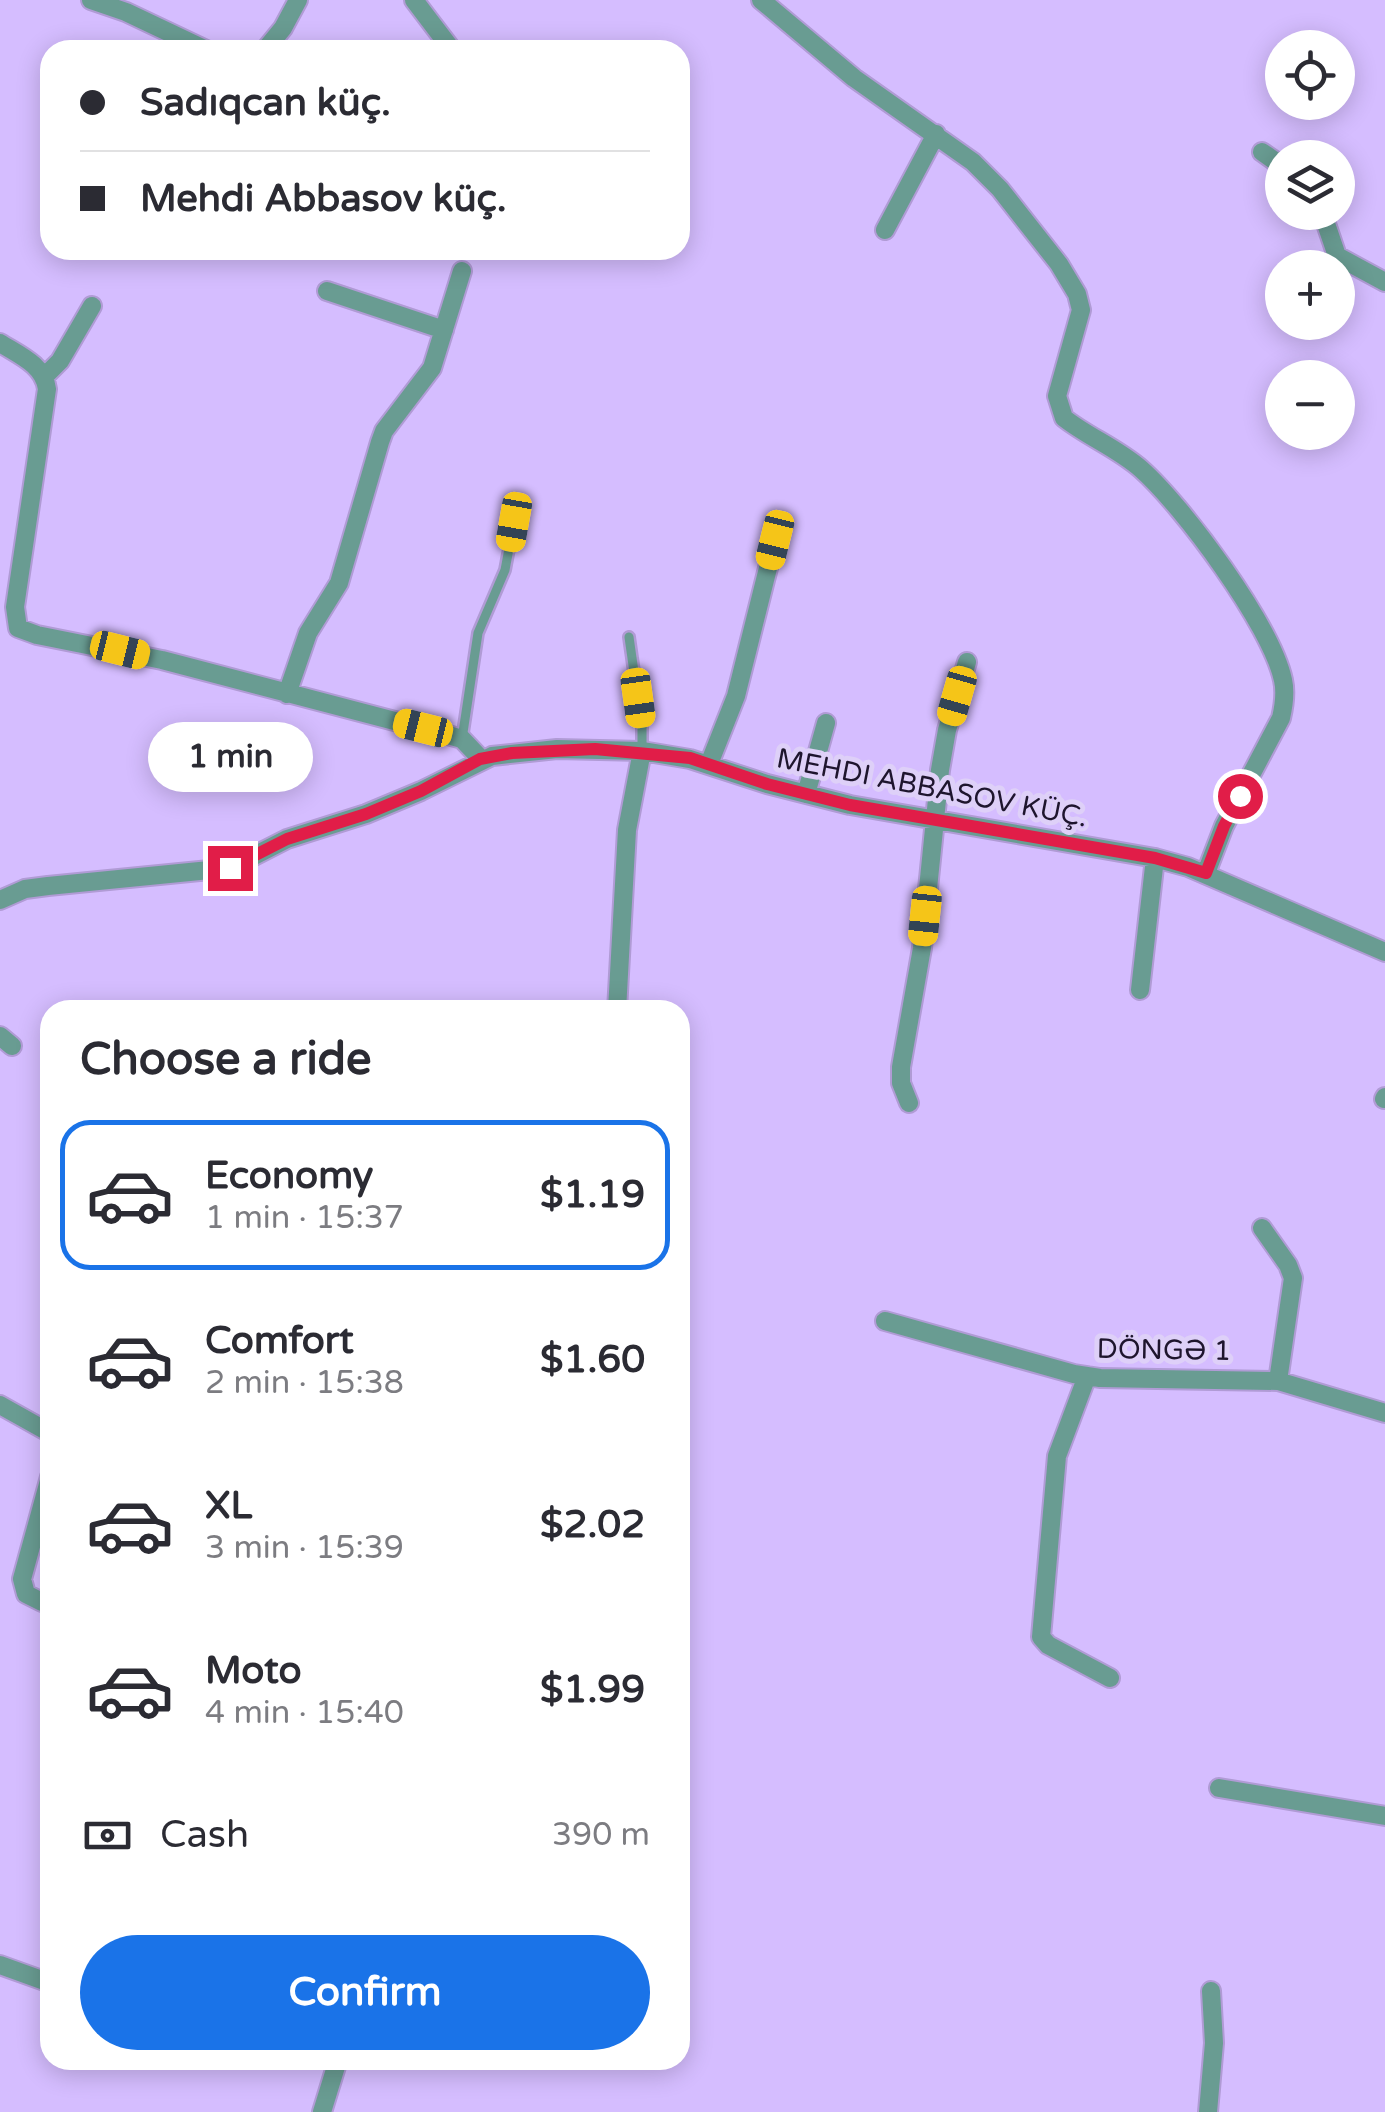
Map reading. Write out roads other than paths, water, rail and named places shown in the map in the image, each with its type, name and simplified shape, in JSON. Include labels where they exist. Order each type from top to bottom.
[{"type":"street","points":[[91,0],[183,40]]},
{"type":"street","points":[[273,40],[298,0]]},
{"type":"street","points":[[414,0],[444,40]]},
{"type":"street","points":[[761,0],[854,78],[972,162],[1000,189],[1060,264],[1078,294],[1081,310],[1057,396],[1064,418],[1124,454],[1168,496],[1230,580],[1277,663],[1285,699],[1281,718],[1224,826],[1206,873]]},
{"type":"street","points":[[885,230],[936,134]]},
{"type":"street","points":[[1328,230],[1336,256],[1385,282]]},
{"type":"street","points":[[287,694],[308,633],[339,583],[384,430],[424,382],[462,272]]},
{"type":"street","points":[[327,290],[444,330]]},
{"type":"street","points":[[46,376],[55,369],[92,306]]},
{"type":"street","points":[[0,343],[46,376]]},
{"type":"street","points":[[46,376],[46,407],[9,630],[162,660],[462,740],[480,759]]},
{"type":"street","points":[[710,764],[736,696],[775,540]]},
{"type":"street","points":[[909,1103],[901,1083],[901,1067],[922,948],[948,730],[967,662]]},
{"type":"street","points":[[806,794],[826,723]]},
{"type":"street","name":"MEHDI ABBASOV KÜÇ.","points":[[0,900],[25,889],[230,868],[287,839],[366,814],[421,791],[480,759],[557,750],[642,752],[710,764],[806,794],[935,822],[1155,858],[1206,873],[1385,952]]},
{"type":"street","points":[[619,1000],[628,830],[642,752]]},
{"type":"street","points":[[1140,990],[1155,858]]},
{"type":"street","points":[[1262,1228],[1288,1264],[1293,1278],[1278,1381]]},
{"type":"street","name":"DÖNGƏ 1","points":[[885,1321],[1086,1376],[1278,1381],[1385,1413]]},
{"type":"street","points":[[1086,1376],[1058,1456],[1041,1637],[1048,1645],[1110,1678]]},
{"type":"street","points":[[0,1405],[40,1427]]},
{"type":"street","points":[[40,1513],[22,1579],[26,1594],[40,1601]]},
{"type":"street","points":[[1219,1788],[1385,1816]]},
{"type":"street","points":[[0,1965],[40,1979]]},
{"type":"street","points":[[1208,2112],[1214,2044],[1211,1991]]},
{"type":"street","points":[[322,2112],[335,2070]]},
{"type":"lane","points":[[462,740],[478,633],[505,570],[514,522]]},
{"type":"lane","points":[[629,637],[642,752]]}]
